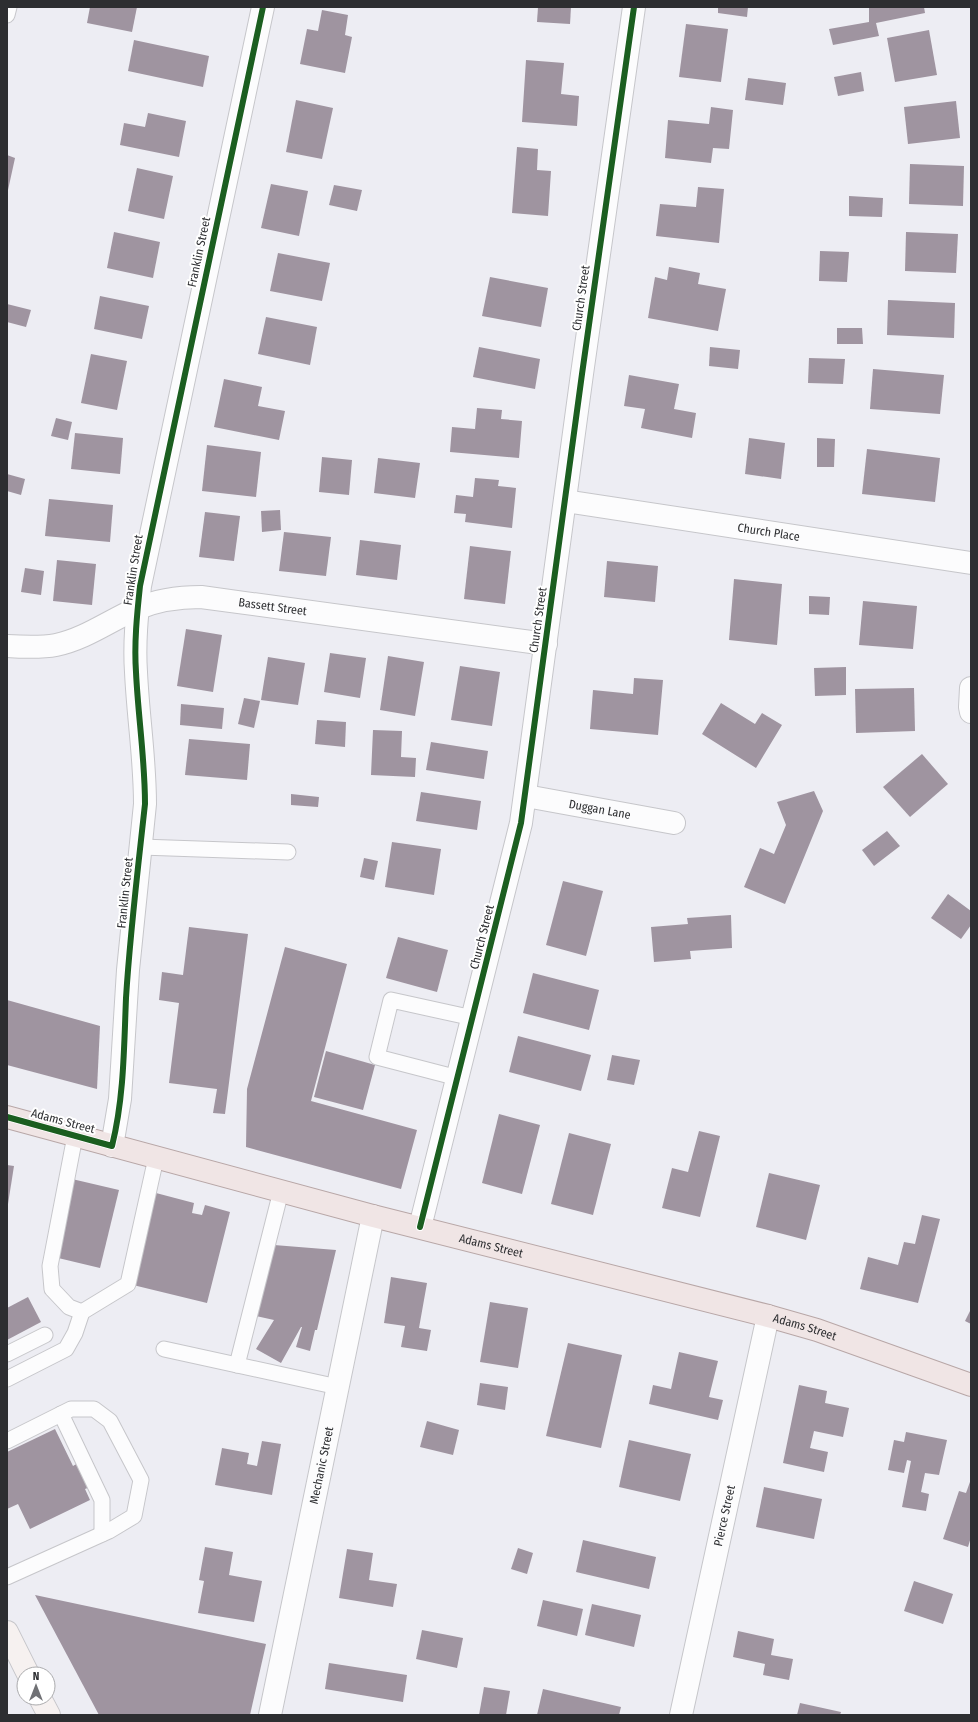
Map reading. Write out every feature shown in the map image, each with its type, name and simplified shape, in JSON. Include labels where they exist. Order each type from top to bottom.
[{"type":"main road","name":"Adams Street","points":[[7,1117],[373,1216],[768,1316],[817,1330],[971,1385]]},
{"type":"main road","points":[[7,1632],[24,1666]]},
{"type":"main road","points":[[44,1706],[49,1715]]},
{"type":"street","name":"Franklin Street","points":[[112,1146],[120,1099],[128,970],[145,804],[145,779],[136,672],[137,609],[143,565],[263,7]]},
{"type":"street","name":"Church Street","points":[[420,1227],[515,848],[526,796],[582,374],[634,7]]},
{"type":"street","name":"Church Place","points":[[565,501],[971,563]]},
{"type":"street","name":"Bassett Street","points":[[7,646],[34,648],[56,645],[93,632],[137,609],[168,599],[201,597],[546,644]]},
{"type":"street","points":[[971,688],[971,712]]},
{"type":"street","name":"Duggan Lane","points":[[526,796],[674,823]]},
{"type":"street","name":"Mechanic Street","points":[[270,1715],[373,1216]]},
{"type":"street","name":"Pierce Street","points":[[681,1715],[768,1316]]},
{"type":"lane","points":[[7,15],[9,7]]},
{"type":"lane","points":[[141,847],[288,852]]},
{"type":"lane","points":[[458,1078],[377,1057],[391,1000],[473,1018]]},
{"type":"lane","points":[[75,1136],[50,1266],[52,1290],[69,1307],[82,1312]]},
{"type":"lane","points":[[7,1380],[66,1349],[75,1333],[82,1312],[128,1284],[156,1158]]},
{"type":"lane","points":[[237,1365],[281,1191]]},
{"type":"lane","points":[[7,1354],[46,1335]]},
{"type":"lane","points":[[164,1349],[338,1387]]},
{"type":"lane","points":[[7,1441],[71,1409],[94,1409],[110,1421],[141,1480],[134,1516],[102,1534],[7,1577]]},
{"type":"lane","points":[[61,1414],[102,1500],[102,1534]]},
{"type":"building","points":[[90,7],[137,7],[132,32],[87,23]]},
{"type":"building","points":[[538,7],[571,7],[570,24],[537,22]]},
{"type":"building","points":[[718,7],[748,7],[747,17],[718,13]]},
{"type":"building","points":[[869,7],[924,7],[925,13],[876,23],[879,36],[833,45],[829,29],[869,22]]},
{"type":"building","points":[[322,10],[348,15],[345,35],[352,37],[345,73],[300,64],[307,29],[318,31]]},
{"type":"building","points":[[686,24],[728,29],[721,82],[679,77]]},
{"type":"building","points":[[929,30],[937,75],[895,82],[887,38]]},
{"type":"building","points":[[134,40],[209,56],[203,87],[128,71]]},
{"type":"building","points":[[526,60],[564,63],[561,94],[579,96],[577,126],[522,122]]},
{"type":"building","points":[[861,72],[864,91],[838,96],[834,77]]},
{"type":"building","points":[[748,78],[786,83],[783,105],[745,100]]},
{"type":"building","points":[[296,100],[333,108],[322,159],[286,152]]},
{"type":"building","points":[[956,101],[960,138],[908,144],[904,107]]},
{"type":"building","points":[[711,107],[733,110],[729,149],[713,148],[711,163],[665,158],[668,120],[709,124]]},
{"type":"building","points":[[148,113],[186,121],[179,157],[120,145],[124,123],[145,127]]},
{"type":"building","points":[[517,147],[538,149],[537,170],[551,171],[548,216],[512,213]]},
{"type":"building","points":[[7,155],[15,158],[8,190],[7,190]]},
{"type":"building","points":[[910,164],[964,166],[963,206],[909,204]]},
{"type":"building","points":[[137,168],[173,176],[164,219],[128,211]]},
{"type":"building","points":[[271,184],[308,191],[299,236],[261,228]]},
{"type":"building","points":[[334,185],[362,190],[357,211],[329,205]]},
{"type":"building","points":[[698,187],[724,189],[719,243],[656,236],[660,204],[696,207]]},
{"type":"building","points":[[849,196],[883,198],[882,217],[849,216]]},
{"type":"building","points":[[114,232],[160,242],[153,278],[107,268]]},
{"type":"building","points":[[906,232],[958,234],[956,273],[905,271]]},
{"type":"building","points":[[820,251],[849,252],[847,282],[819,281]]},
{"type":"building","points":[[278,253],[330,263],[322,301],[270,291]]},
{"type":"building","points":[[669,267],[700,273],[698,284],[726,289],[718,331],[648,318],[655,277],[667,280]]},
{"type":"building","points":[[490,277],[548,288],[541,327],[482,316]]},
{"type":"building","points":[[100,296],[149,306],[142,339],[94,329]]},
{"type":"building","points":[[888,300],[955,303],[954,338],[887,335]]},
{"type":"building","points":[[7,304],[31,310],[26,327],[7,322]]},
{"type":"building","points":[[266,317],[317,327],[310,365],[258,354]]},
{"type":"building","points":[[837,328],[862,328],[863,344],[837,344]]},
{"type":"building","points":[[479,347],[540,359],[535,389],[473,377]]},
{"type":"building","points":[[710,347],[740,350],[738,369],[709,366]]},
{"type":"building","points":[[91,354],[127,361],[117,410],[81,403]]},
{"type":"building","points":[[809,358],[845,359],[843,384],[808,383]]},
{"type":"building","points":[[873,369],[944,375],[940,414],[870,409]]},
{"type":"building","points":[[629,375],[679,384],[674,409],[696,413],[692,438],[641,428],[645,409],[624,406]]},
{"type":"building","points":[[224,379],[262,387],[258,406],[285,411],[279,440],[214,427]]},
{"type":"building","points":[[477,408],[502,410],[501,419],[522,421],[519,458],[450,452],[452,427],[475,429]]},
{"type":"building","points":[[56,418],[72,422],[68,440],[51,436]]},
{"type":"building","points":[[75,433],[123,438],[120,474],[71,469]]},
{"type":"building","points":[[749,438],[785,443],[781,479],[745,474]]},
{"type":"building","points":[[817,438],[835,439],[834,467],[817,467]]},
{"type":"building","points":[[207,445],[261,452],[256,497],[202,491]]},
{"type":"building","points":[[867,449],[940,458],[935,502],[862,494]]},
{"type":"building","points":[[322,457],[352,460],[349,495],[319,492]]},
{"type":"building","points":[[378,458],[420,463],[415,498],[374,493]]},
{"type":"building","points":[[7,474],[25,479],[21,495],[7,491]]},
{"type":"building","points":[[475,478],[499,480],[498,486],[516,488],[512,528],[465,522],[466,514],[454,513],[456,495],[473,497]]},
{"type":"building","points":[[49,499],[113,505],[110,542],[45,536]]},
{"type":"building","points":[[280,510],[281,530],[262,532],[261,511]]},
{"type":"building","points":[[205,512],[240,516],[234,561],[199,557]]},
{"type":"building","points":[[284,532],[331,537],[326,576],[279,571]]},
{"type":"building","points":[[360,540],[401,545],[397,580],[356,575]]},
{"type":"building","points":[[470,546],[511,551],[505,604],[464,599]]},
{"type":"building","points":[[57,560],[96,564],[92,605],[53,601]]},
{"type":"building","points":[[607,561],[658,566],[655,602],[604,597]]},
{"type":"building","points":[[25,568],[44,571],[41,595],[21,592]]},
{"type":"building","points":[[734,579],[782,584],[777,645],[729,640]]},
{"type":"building","points":[[809,596],[830,597],[829,615],[809,614]]},
{"type":"building","points":[[863,601],[917,606],[913,649],[859,645]]},
{"type":"building","points":[[186,629],[222,635],[213,692],[177,686]]},
{"type":"building","points":[[330,653],[366,658],[360,698],[324,692]]},
{"type":"building","points":[[388,656],[424,662],[415,716],[380,710]]},
{"type":"building","points":[[268,657],[305,663],[298,705],[261,700]]},
{"type":"building","points":[[460,666],[500,672],[492,726],[451,720]]},
{"type":"building","points":[[846,667],[846,695],[815,696],[814,668]]},
{"type":"building","points":[[634,678],[663,680],[658,735],[590,729],[593,690],[633,694]]},
{"type":"building","points":[[914,688],[915,731],[856,733],[855,689]]},
{"type":"building","points":[[244,698],[260,701],[254,728],[238,724]]},
{"type":"building","points":[[721,703],[755,724],[762,713],[782,725],[756,768],[702,734]]},
{"type":"building","points":[[181,704],[224,708],[222,729],[180,725]]},
{"type":"building","points":[[317,720],[346,722],[345,747],[315,744]]},
{"type":"building","points":[[373,730],[402,731],[401,757],[416,758],[415,777],[371,775]]},
{"type":"building","points":[[189,739],[250,744],[247,780],[185,775]]},
{"type":"building","points":[[431,742],[488,751],[484,779],[426,770]]},
{"type":"building","points":[[922,754],[948,784],[910,817],[883,787]]},
{"type":"building","points":[[814,791],[823,811],[785,904],[744,887],[760,848],[774,854],[786,825],[777,802]]},
{"type":"building","points":[[421,792],[481,801],[477,830],[416,821]]},
{"type":"building","points":[[291,794],[319,797],[318,807],[291,805]]},
{"type":"building","points":[[887,831],[900,846],[874,866],[862,850]]},
{"type":"building","points":[[392,842],[441,849],[434,895],[385,887]]},
{"type":"building","points":[[364,858],[378,861],[374,880],[360,877]]},
{"type":"building","points":[[563,881],[603,891],[586,956],[546,945]]},
{"type":"building","points":[[948,894],[971,911],[971,925],[961,939],[931,918]]},
{"type":"building","points":[[731,915],[732,948],[690,951],[691,959],[654,962],[651,927],[688,924],[687,918]]},
{"type":"building","points":[[189,927],[248,934],[225,1114],[213,1113],[217,1089],[169,1083],[179,1003],[159,1000],[162,972],[183,975]]},
{"type":"building","points":[[398,937],[448,950],[437,992],[386,978]]},
{"type":"building","points":[[285,947],[347,964],[311,1101],[417,1130],[401,1189],[246,1147],[247,1089]]},
{"type":"building","points":[[533,973],[599,990],[589,1030],[523,1013]]},
{"type":"building","points":[[7,1000],[100,1026],[97,1089],[7,1065]]},
{"type":"building","points":[[518,1036],[591,1055],[581,1091],[509,1072]]},
{"type":"building","points":[[326,1051],[375,1065],[363,1110],[314,1097]]},
{"type":"building","points":[[612,1055],[640,1060],[634,1085],[607,1080]]},
{"type":"building","points":[[499,1114],[540,1125],[522,1194],[482,1183]]},
{"type":"building","points":[[699,1131],[720,1136],[700,1217],[662,1208],[672,1168],[688,1172]]},
{"type":"building","points":[[569,1133],[611,1144],[593,1215],[551,1204]]},
{"type":"building","points":[[7,1165],[14,1166],[8,1204],[7,1204]]},
{"type":"building","points":[[769,1173],[820,1185],[806,1240],[756,1227]]},
{"type":"building","points":[[72,1179],[119,1190],[100,1268],[54,1257]]},
{"type":"building","points":[[156,1193],[194,1203],[192,1213],[202,1215],[205,1205],[230,1212],[207,1303],[133,1285]]},
{"type":"building","points":[[922,1215],[940,1219],[918,1303],[860,1289],[868,1257],[898,1265],[904,1242],[915,1244]]},
{"type":"building","points":[[274,1245],[336,1250],[317,1330],[315,1330],[310,1351],[296,1347],[301,1327],[281,1363],[256,1349],[274,1320],[256,1316]]},
{"type":"building","points":[[391,1277],[427,1283],[419,1328],[431,1330],[427,1351],[401,1347],[405,1326],[384,1323]]},
{"type":"building","points":[[28,1297],[41,1322],[7,1340],[7,1308]]},
{"type":"building","points":[[490,1302],[528,1308],[518,1368],[480,1362]]},
{"type":"building","points":[[971,1309],[971,1324],[965,1321]]},
{"type":"building","points":[[568,1343],[622,1355],[601,1448],[546,1436]]},
{"type":"building","points":[[679,1352],[718,1361],[709,1397],[723,1400],[718,1420],[649,1404],[653,1385],[671,1389]]},
{"type":"building","points":[[480,1383],[508,1387],[505,1410],[477,1405]]},
{"type":"building","points":[[799,1385],[827,1391],[825,1403],[849,1408],[843,1437],[814,1431],[810,1448],[828,1452],[824,1472],[783,1463]]},
{"type":"building","points":[[427,1421],[459,1430],[453,1455],[420,1447]]},
{"type":"building","points":[[55,1429],[73,1466],[78,1463],[90,1487],[85,1489],[90,1500],[30,1529],[18,1504],[7,1509],[7,1452]]},
{"type":"building","points":[[906,1432],[947,1440],[939,1475],[925,1473],[921,1492],[929,1494],[926,1511],[902,1507],[911,1461],[907,1460],[904,1473],[888,1470],[894,1440],[904,1442]]},
{"type":"building","points":[[629,1440],[691,1454],[680,1501],[619,1487]]},
{"type":"building","points":[[262,1441],[281,1444],[272,1495],[215,1485],[222,1448],[249,1453],[247,1464],[257,1466]]},
{"type":"building","points":[[971,1479],[971,1537],[968,1547],[943,1539],[959,1491],[966,1493]]},
{"type":"building","points":[[764,1487],[822,1499],[814,1539],[756,1527]]},
{"type":"building","points":[[583,1540],[656,1557],[649,1589],[576,1572]]},
{"type":"building","points":[[205,1547],[233,1552],[229,1575],[262,1581],[254,1622],[198,1613],[204,1581],[199,1580]]},
{"type":"building","points":[[518,1548],[533,1553],[527,1574],[511,1569]]},
{"type":"building","points":[[347,1549],[373,1553],[369,1580],[397,1584],[393,1607],[339,1598]]},
{"type":"building","points":[[914,1581],[953,1594],[943,1624],[904,1611]]},
{"type":"building","points":[[35,1595],[266,1644],[250,1715],[99,1715]]},
{"type":"building","points":[[543,1600],[583,1609],[577,1636],[537,1626]]},
{"type":"building","points":[[592,1604],[641,1615],[634,1647],[585,1635]]},
{"type":"building","points":[[422,1630],[463,1638],[457,1668],[416,1659]]},
{"type":"building","points":[[738,1631],[774,1639],[771,1655],[793,1659],[789,1680],[763,1675],[765,1664],[733,1657]]},
{"type":"building","points":[[329,1663],[407,1675],[403,1702],[325,1689]]},
{"type":"building","points":[[484,1687],[510,1691],[506,1715],[479,1715]]},
{"type":"building","points":[[543,1689],[621,1707],[619,1715],[537,1715]]},
{"type":"building","points":[[800,1703],[841,1712],[840,1715],[797,1715]]},
{"type":"cycle path","points":[[7,1117],[112,1146],[121,1091],[126,998],[134,901],[145,804],[144,771],[135,661],[140,586],[263,7]]},
{"type":"cycle path","points":[[420,1227],[521,823],[634,7]]}]
